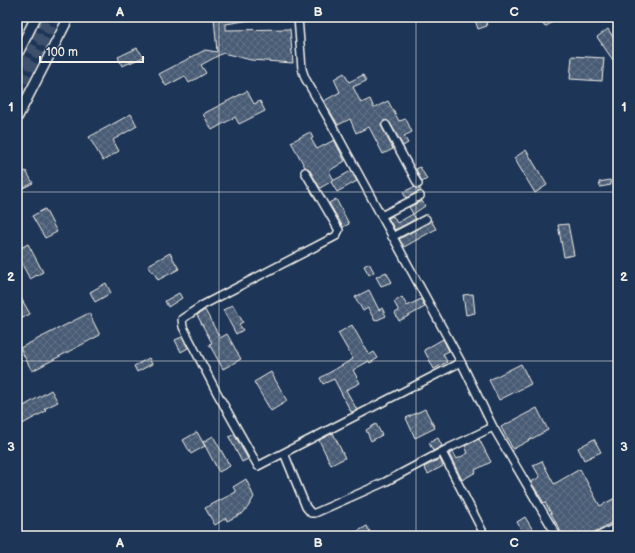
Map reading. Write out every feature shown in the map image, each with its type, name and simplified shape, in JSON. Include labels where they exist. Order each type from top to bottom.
[{"type":"main road","points":[[17,55],[36,17]]},
{"type":"main road","points":[[17,118],[69,17]]},
{"type":"street","points":[[298,17],[302,69],[305,78],[461,362],[493,427],[557,536]]},
{"type":"street","points":[[386,125],[418,184]]},
{"type":"street","points":[[305,172],[339,230],[336,236],[198,308],[183,317],[181,321],[216,391],[258,466],[461,362]]},
{"type":"street","points":[[381,216],[420,196]]},
{"type":"street","points":[[392,237],[426,219]]},
{"type":"street","points":[[284,453],[306,507],[311,513],[315,514],[385,482],[493,427]]},
{"type":"street","points":[[442,452],[485,536]]},
{"type":"street","points":[[599,536],[618,526]]},
{"type":"building","points":[[214,17],[250,17],[250,20],[226,24],[226,30],[290,29],[293,63],[251,60],[223,53],[201,65],[206,73],[189,83],[185,76],[166,86],[159,74],[205,50],[217,52]]},
{"type":"building","points":[[474,17],[485,17],[487,26],[478,29]]},
{"type":"building","points":[[538,17],[551,17],[554,21],[545,27]]},
{"type":"building","points":[[608,29],[615,40],[618,38],[618,57],[613,60],[597,37]]},
{"type":"building","points":[[137,48],[144,57],[122,66],[118,57]]},
{"type":"building","points":[[572,56],[604,58],[602,81],[570,79]]},
{"type":"building","points":[[344,73],[349,82],[363,75],[366,81],[353,87],[361,103],[370,99],[374,108],[388,101],[399,121],[406,119],[412,132],[404,136],[408,143],[403,146],[387,120],[382,122],[381,125],[393,149],[383,154],[369,127],[356,133],[350,119],[338,125],[324,101],[340,92],[334,79]]},
{"type":"building","points":[[247,91],[254,104],[260,101],[265,111],[239,124],[235,117],[212,130],[203,114]]},
{"type":"building","points":[[131,114],[137,126],[113,140],[119,151],[103,161],[89,137]]},
{"type":"building","points":[[310,132],[313,138],[311,139],[317,149],[334,140],[345,161],[329,171],[334,180],[320,188],[309,169],[305,167],[291,142]]},
{"type":"building","points":[[526,150],[547,185],[535,193],[514,158]]},
{"type":"building","points":[[420,167],[427,179],[422,182],[416,169]]},
{"type":"building","points":[[26,171],[33,183],[17,191],[17,176]]},
{"type":"building","points":[[351,171],[357,181],[337,192],[331,182]]},
{"type":"building","points":[[610,180],[611,185],[600,187],[599,182]]},
{"type":"building","points":[[414,187],[420,189],[421,191],[406,198],[403,192]]},
{"type":"building","points":[[336,199],[349,224],[343,227],[329,203]]},
{"type":"building","points":[[422,201],[425,206],[413,214],[409,207]]},
{"type":"building","points":[[45,209],[57,232],[45,238],[32,216]]},
{"type":"building","points":[[413,214],[416,219],[395,230],[388,218],[393,216],[397,223]]},
{"type":"building","points":[[431,220],[436,229],[404,247],[399,239]]},
{"type":"building","points":[[568,224],[574,255],[564,257],[558,225]]},
{"type":"building","points":[[28,244],[43,272],[30,279],[17,255],[17,250]]},
{"type":"building","points":[[170,253],[179,269],[158,280],[148,265]]},
{"type":"building","points":[[369,263],[374,272],[369,275],[364,266]]},
{"type":"building","points":[[386,272],[392,282],[381,286],[376,277]]},
{"type":"building","points":[[106,283],[111,293],[95,302],[90,292]]},
{"type":"building","points":[[369,290],[379,310],[382,308],[386,316],[375,321],[368,308],[363,311],[355,297]]},
{"type":"building","points":[[17,291],[30,314],[17,321]]},
{"type":"building","points":[[179,293],[182,298],[168,307],[165,301]]},
{"type":"building","points":[[473,294],[475,313],[466,315],[463,295]]},
{"type":"building","points":[[402,297],[407,306],[421,299],[425,307],[399,321],[395,313],[399,311],[394,302]]},
{"type":"building","points":[[233,305],[243,322],[239,324],[243,330],[236,334],[223,310]]},
{"type":"building","points":[[205,310],[220,338],[227,334],[241,359],[223,369],[209,344],[212,343],[197,315]]},
{"type":"building","points":[[89,313],[100,335],[32,371],[20,348]]},
{"type":"building","points":[[352,325],[369,355],[374,352],[378,358],[353,370],[360,383],[346,390],[357,410],[351,412],[334,379],[323,384],[320,378],[353,359],[338,333]]},
{"type":"building","points":[[182,337],[188,348],[181,352],[175,340]]},
{"type":"building","points":[[443,339],[449,351],[443,354],[447,362],[434,369],[424,350]]},
{"type":"building","points":[[149,358],[152,364],[137,372],[134,366]]},
{"type":"building","points":[[521,364],[531,384],[499,400],[489,380]]},
{"type":"building","points":[[271,372],[287,401],[271,411],[254,382]]},
{"type":"building","points":[[51,390],[58,402],[44,409],[46,411],[17,427],[17,410]]},
{"type":"building","points":[[537,408],[548,430],[513,449],[501,427]]},
{"type":"building","points":[[425,409],[435,428],[415,438],[406,418]]},
{"type":"building","points":[[376,424],[382,435],[371,441],[366,430]]},
{"type":"building","points":[[197,432],[205,446],[191,454],[183,440]]},
{"type":"building","points":[[333,433],[345,458],[331,465],[319,440]]},
{"type":"building","points":[[234,434],[248,459],[242,462],[229,437]]},
{"type":"building","points":[[213,436],[230,466],[219,472],[203,442]]},
{"type":"building","points":[[438,438],[442,446],[433,451],[429,443]]},
{"type":"building","points":[[479,439],[491,462],[475,470],[476,472],[462,480],[449,454],[453,452],[457,459],[468,453],[465,446]]},
{"type":"building","points":[[594,439],[601,452],[584,460],[578,448]]},
{"type":"building","points":[[440,459],[443,466],[428,474],[424,467]]},
{"type":"building","points":[[542,461],[554,484],[580,469],[600,506],[615,498],[618,503],[618,519],[587,536],[563,536],[545,502],[544,503],[531,482],[540,477],[533,465]]},
{"type":"building","points":[[246,479],[254,497],[248,507],[243,513],[227,521],[226,518],[215,525],[205,508],[236,492],[233,487]]},
{"type":"building","points":[[525,517],[533,530],[524,535],[517,522]]},
{"type":"building","points":[[367,526],[372,536],[349,536]]},
{"type":"tunnel","points":[[17,77],[47,17]]},
{"type":"tunnel","points":[[17,94],[56,17]]}]
